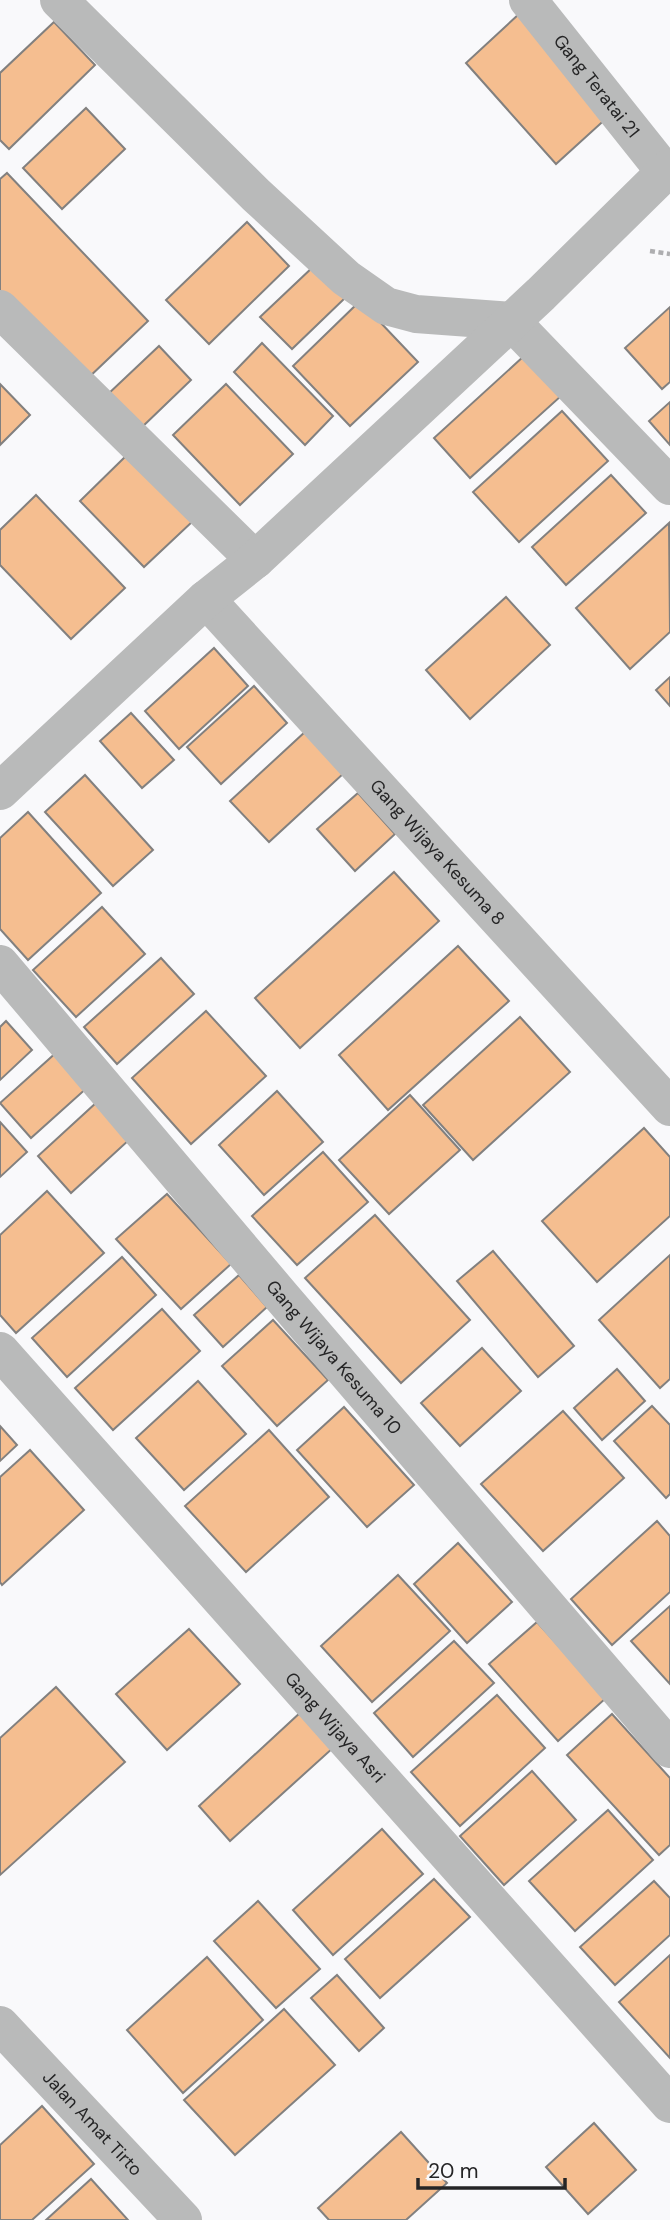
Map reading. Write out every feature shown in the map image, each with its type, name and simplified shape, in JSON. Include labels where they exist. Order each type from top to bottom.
[{"type":"street","points":[[59,0],[256,195],[346,278],[386,306],[416,314],[511,321],[670,486]]},
{"type":"street","name":"Gang Teratai 21","points":[[528,0],[667,170]]},
{"type":"street","points":[[2,787],[206,599],[256,559],[511,321],[667,170]]},
{"type":"street","points":[[0,309],[256,559]]},
{"type":"street","name":"Gang Wijaya Kesuma 8","points":[[206,599],[670,1107]]},
{"type":"street","name":"Gang Wijaya Kesuma 10","points":[[0,964],[670,1749]]},
{"type":"street","name":"Gang Wijaya Asri","points":[[0,1351],[670,2104]]},
{"type":"street","name":"Jalan Amat Tirto","points":[[0,2025],[183,2220]]},
{"type":"building","points":[[519,14],[610,115],[556,164],[466,63]]},
{"type":"building","points":[[54,22],[95,65],[9,149],[0,140],[0,73]]},
{"type":"building","points":[[86,108],[125,149],[62,209],[23,168]]},
{"type":"building","points":[[7,173],[148,321],[86,380],[0,291],[0,179]]},
{"type":"building","points":[[247,222],[289,266],[209,344],[166,300]]},
{"type":"building","points":[[314,266],[345,298],[292,349],[260,317]]},
{"type":"building","points":[[360,301],[418,362],[350,426],[293,366]]},
{"type":"building","points":[[670,307],[670,382],[662,389],[625,348]]},
{"type":"building","points":[[262,343],[333,416],[305,445],[234,372]]},
{"type":"building","points":[[159,346],[191,380],[140,429],[107,395]]},
{"type":"building","points":[[524,356],[561,396],[470,478],[434,438]]},
{"type":"building","points":[[0,384],[30,415],[0,445]]},
{"type":"building","points":[[226,384],[293,454],[240,505],[173,435]]},
{"type":"building","points":[[670,402],[670,445],[649,421]]},
{"type":"building","points":[[562,411],[608,461],[519,542],[473,492]]},
{"type":"building","points":[[129,453],[193,521],[144,567],[80,501]]},
{"type":"building","points":[[611,475],[646,513],[566,585],[532,547]]},
{"type":"building","points":[[36,495],[125,588],[71,639],[0,565],[0,530]]},
{"type":"building","points":[[669,523],[670,632],[630,669],[576,608]]},
{"type":"building","points":[[506,597],[550,645],[470,719],[426,670]]},
{"type":"building","points":[[214,648],[248,686],[179,749],[145,711]]},
{"type":"building","points":[[670,677],[670,706],[656,690]]},
{"type":"building","points":[[254,686],[287,723],[221,784],[187,747]]},
{"type":"building","points":[[131,713],[174,760],[142,788],[100,741]]},
{"type":"building","points":[[306,731],[344,773],[269,842],[230,801]]},
{"type":"building","points":[[85,775],[153,850],[113,886],[45,812]]},
{"type":"building","points":[[358,793],[395,834],[355,871],[317,829]]},
{"type":"building","points":[[28,812],[101,893],[28,960],[0,929],[0,838]]},
{"type":"building","points":[[394,872],[439,921],[300,1048],[255,998]]},
{"type":"building","points":[[102,907],[145,954],[76,1017],[33,970]]},
{"type":"building","points":[[458,946],[509,1001],[388,1110],[339,1055]]},
{"type":"building","points":[[161,958],[194,994],[117,1064],[84,1027]]},
{"type":"building","points":[[206,1011],[266,1076],[191,1144],[132,1078]]},
{"type":"building","points":[[520,1017],[570,1072],[473,1160],[423,1105]]},
{"type":"building","points":[[6,1021],[32,1050],[0,1080],[0,1027]]},
{"type":"building","points":[[58,1051],[89,1086],[31,1138],[0,1103]]},
{"type":"building","points":[[277,1091],[323,1142],[264,1195],[219,1145]]},
{"type":"building","points":[[410,1095],[460,1150],[389,1214],[339,1160]]},
{"type":"building","points":[[97,1102],[130,1139],[71,1193],[38,1156]]},
{"type":"building","points":[[0,1122],[27,1152],[0,1177]]},
{"type":"building","points":[[644,1128],[670,1157],[670,1216],[597,1282],[542,1221]]},
{"type":"building","points":[[323,1152],[368,1202],[297,1265],[252,1216]]},
{"type":"building","points":[[47,1191],[104,1253],[16,1333],[0,1315],[0,1235]]},
{"type":"building","points":[[167,1194],[231,1264],[181,1309],[116,1239]]},
{"type":"building","points":[[375,1215],[470,1320],[401,1383],[305,1278]]},
{"type":"building","points":[[493,1251],[574,1346],[538,1377],[457,1281]]},
{"type":"building","points":[[670,1255],[670,1379],[660,1388],[599,1320]]},
{"type":"building","points":[[122,1257],[156,1295],[67,1377],[32,1338]]},
{"type":"building","points":[[239,1275],[267,1307],[223,1347],[194,1315]]},
{"type":"building","points":[[162,1309],[200,1351],[113,1430],[75,1388]]},
{"type":"building","points":[[273,1320],[328,1380],[277,1426],[222,1366]]},
{"type":"building","points":[[482,1348],[521,1391],[460,1446],[421,1403]]},
{"type":"building","points":[[617,1369],[645,1401],[602,1440],[574,1408]]},
{"type":"building","points":[[198,1381],[246,1434],[184,1490],[136,1438]]},
{"type":"building","points":[[652,1406],[670,1425],[670,1494],[666,1498],[614,1441]]},
{"type":"building","points":[[344,1407],[414,1485],[367,1527],[297,1450]]},
{"type":"building","points":[[563,1411],[624,1478],[543,1551],[481,1484]]},
{"type":"building","points":[[0,1426],[17,1445],[0,1461]]},
{"type":"building","points":[[269,1430],[329,1497],[246,1572],[185,1506]]},
{"type":"building","points":[[30,1450],[84,1510],[2,1585],[0,1477]]},
{"type":"building","points":[[657,1521],[670,1536],[670,1592],[612,1645],[571,1599]]},
{"type":"building","points":[[458,1543],[512,1602],[467,1643],[414,1584]]},
{"type":"building","points":[[398,1575],[450,1631],[372,1702],[321,1646]]},
{"type":"building","points":[[670,1606],[670,1684],[631,1641]]},
{"type":"building","points":[[537,1622],[606,1698],[558,1741],[489,1664]]},
{"type":"building","points":[[189,1629],[240,1684],[167,1750],[116,1694]]},
{"type":"building","points":[[454,1641],[494,1683],[413,1757],[374,1713]]},
{"type":"building","points":[[56,1687],[125,1762],[0,1875],[0,1738]]},
{"type":"building","points":[[497,1695],[545,1748],[460,1826],[411,1772]]},
{"type":"building","points":[[302,1711],[334,1747],[230,1841],[199,1806]]},
{"type":"building","points":[[612,1714],[670,1778],[670,1845],[659,1855],[567,1755]]},
{"type":"building","points":[[532,1771],[576,1820],[504,1885],[460,1836]]},
{"type":"building","points":[[608,1810],[653,1860],[575,1931],[529,1881]]},
{"type":"building","points":[[382,1829],[423,1874],[333,1955],[293,1910]]},
{"type":"building","points":[[434,1879],[470,1917],[380,1998],[345,1959]]},
{"type":"building","points":[[654,1881],[670,1898],[670,1935],[615,1985],[580,1947]]},
{"type":"building","points":[[258,1901],[320,1969],[276,2008],[214,1941]]},
{"type":"building","points":[[670,1955],[670,2058],[619,2002]]},
{"type":"building","points":[[207,1957],[263,2020],[183,2093],[127,2030]]},
{"type":"building","points":[[337,1975],[384,2028],[359,2051],[311,1998]]},
{"type":"building","points":[[284,2009],[335,2065],[235,2155],[184,2100]]},
{"type":"building","points":[[42,2106],[94,2164],[32,2220],[0,2220],[0,2145]]},
{"type":"building","points":[[594,2123],[636,2170],[588,2214],[546,2167]]},
{"type":"building","points":[[401,2132],[447,2183],[406,2220],[329,2220],[318,2208]]},
{"type":"building","points":[[91,2179],[128,2220],[46,2220]]}]
